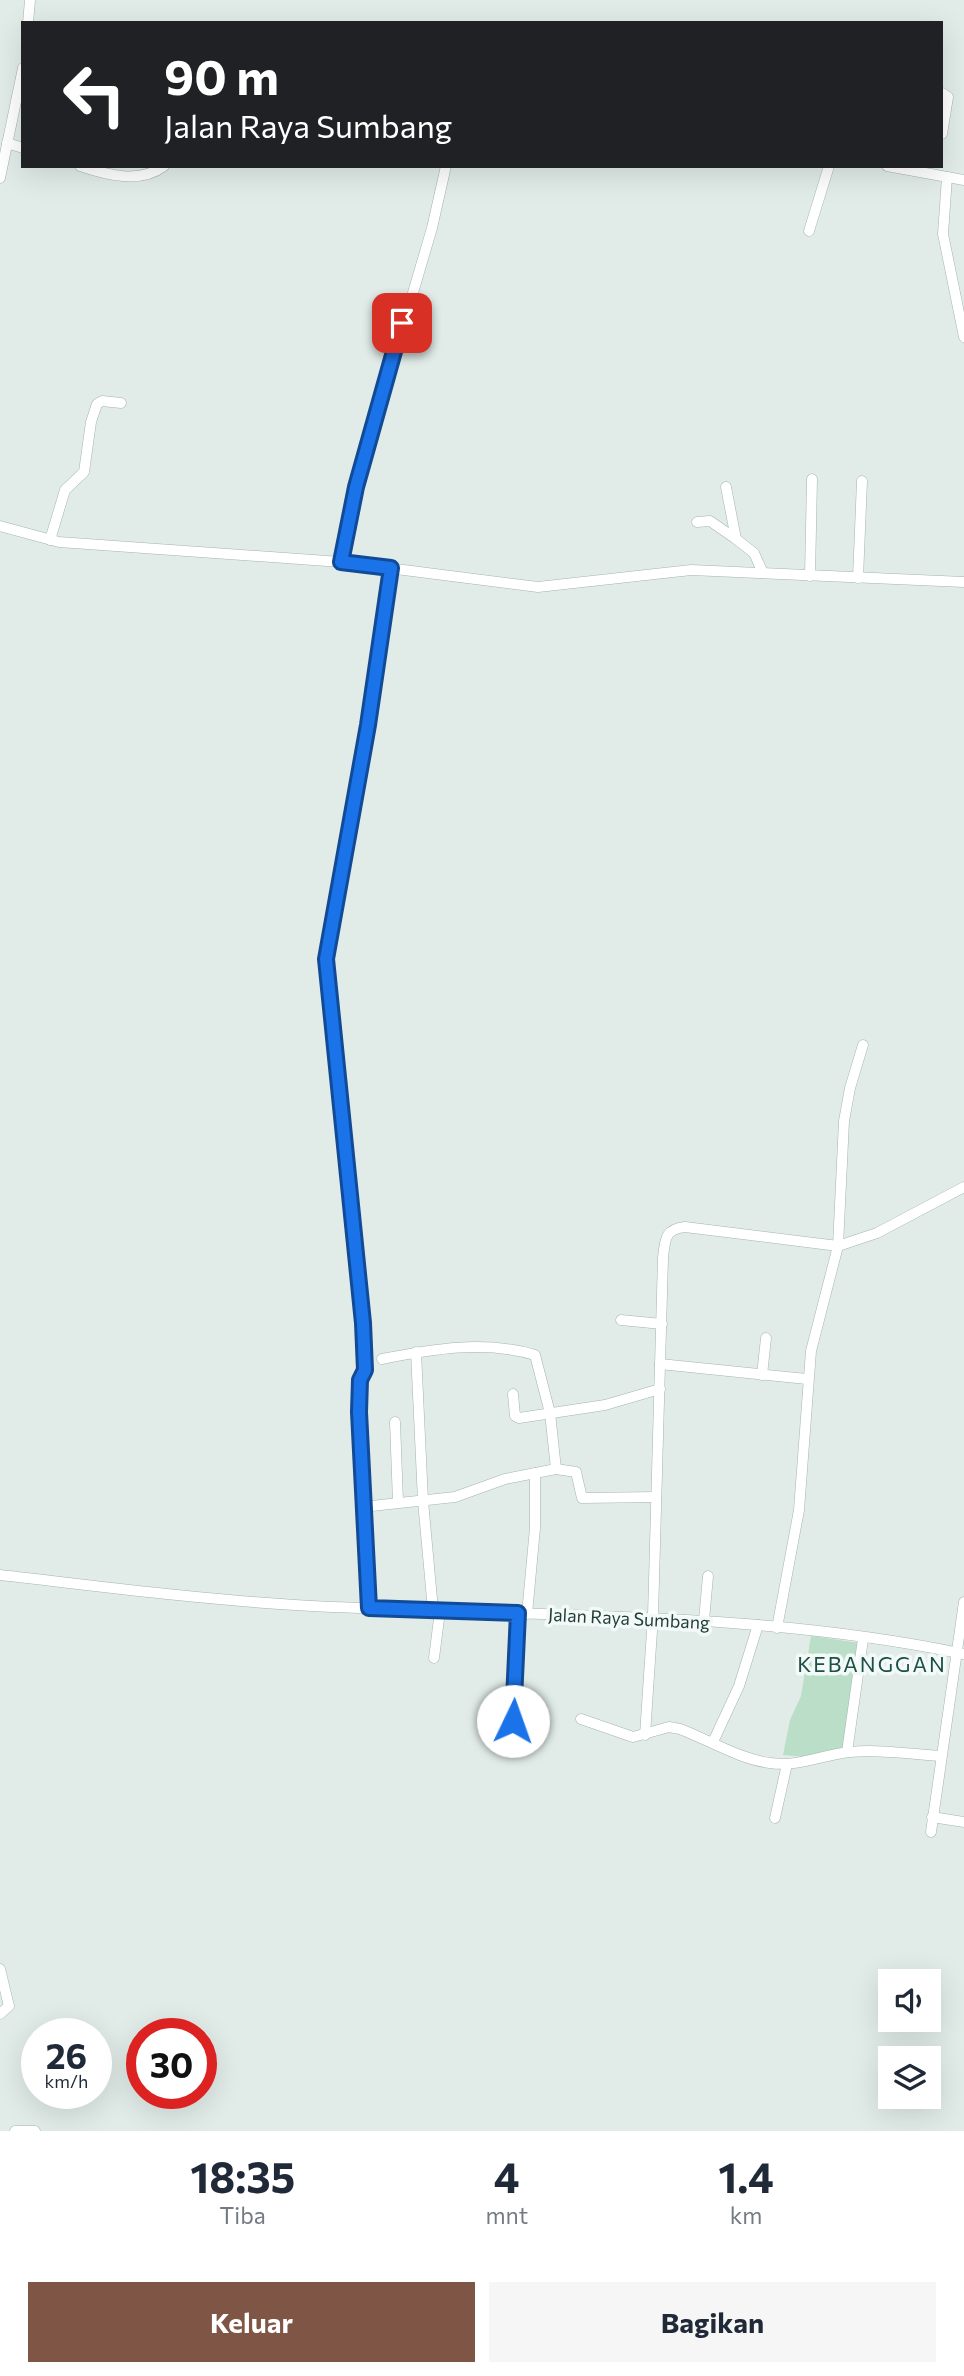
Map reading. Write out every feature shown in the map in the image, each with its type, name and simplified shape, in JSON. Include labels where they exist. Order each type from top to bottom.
[{"type":"street","points":[[28,21],[30,0]]},
{"type":"street","points":[[0,178],[21,77]]},
{"type":"street","points":[[943,94],[948,97],[944,109]]},
{"type":"street","points":[[7,143],[21,147]]},
{"type":"street","points":[[89,168],[128,177],[150,176],[161,168]]},
{"type":"street","points":[[341,562],[362,463],[432,228],[446,168]]},
{"type":"street","points":[[809,231],[828,168]]},
{"type":"street","points":[[902,168],[940,173],[964,180]]},
{"type":"street","points":[[940,173],[943,234],[964,337]]},
{"type":"street","points":[[50,540],[65,490],[84,472],[91,422],[97,404],[102,401],[121,403]]},
{"type":"street","points":[[810,576],[811,479]]},
{"type":"street","points":[[858,578],[862,481]]},
{"type":"street","points":[[726,487],[736,539]]},
{"type":"street","points":[[697,522],[710,521],[754,552],[763,573]]},
{"type":"street","points":[[0,526],[50,540],[341,562],[538,587],[691,570],[964,582]]},
{"type":"street","points":[[369,1608],[362,1507],[360,1380],[365,1370],[358,1251],[327,987],[327,950],[368,725],[391,568]]},
{"type":"street","points":[[777,1628],[799,1510],[811,1351],[838,1246],[844,1121],[850,1087],[863,1045]]},
{"type":"street","points":[[645,1735],[653,1616],[664,1249],[668,1233],[672,1228],[685,1227],[838,1246],[877,1233],[964,1187]]},
{"type":"street","points":[[621,1320],[662,1324]]},
{"type":"street","points":[[762,1375],[766,1338]]},
{"type":"street","points":[[382,1359],[435,1347],[464,1347],[535,1355],[550,1413],[556,1469]]},
{"type":"street","points":[[416,1352],[424,1501],[437,1610],[434,1658]]},
{"type":"street","points":[[660,1364],[807,1379]]},
{"type":"street","points":[[513,1394],[517,1418],[605,1405],[660,1390]]},
{"type":"street","points":[[396,1422],[398,1502]]},
{"type":"street","points":[[362,1507],[455,1497],[505,1479],[556,1469],[576,1472],[582,1498],[656,1497]]},
{"type":"street","points":[[487,1720],[513,1721],[522,1613],[535,1528],[535,1473]]},
{"type":"street","name":"Jalan Raya Sumbang","points":[[0,1575],[294,1605],[653,1616],[704,1620],[758,1625],[960,1654]]},
{"type":"street","points":[[704,1620],[708,1576]]},
{"type":"street","points":[[931,1832],[941,1756],[960,1654],[964,1602]]},
{"type":"street","points":[[713,1742],[739,1686],[758,1625]]},
{"type":"street","points":[[847,1752],[863,1639]]},
{"type":"street","points":[[581,1719],[633,1737],[668,1727],[713,1742],[745,1757],[788,1764],[847,1752],[941,1756]]},
{"type":"street","points":[[775,1818],[788,1764]]},
{"type":"street","points":[[932,1817],[964,1822]]},
{"type":"street","points":[[0,1969],[9,2006],[0,2014]]},
{"type":"street","points":[[15,2131],[35,2131]]},
{"type":"green space","points":[[811,1636],[860,1643],[843,1749],[807,1757],[783,1755],[790,1720],[801,1696]]},
{"type":"district","name":"KEBANGGAN","points":[[872,1663]]},
{"type":"route","points":[[402,323],[356,487],[341,562],[391,568],[368,725],[326,959],[363,1323],[365,1370],[360,1380],[359,1412],[369,1608],[518,1613],[513,1721]]}]
